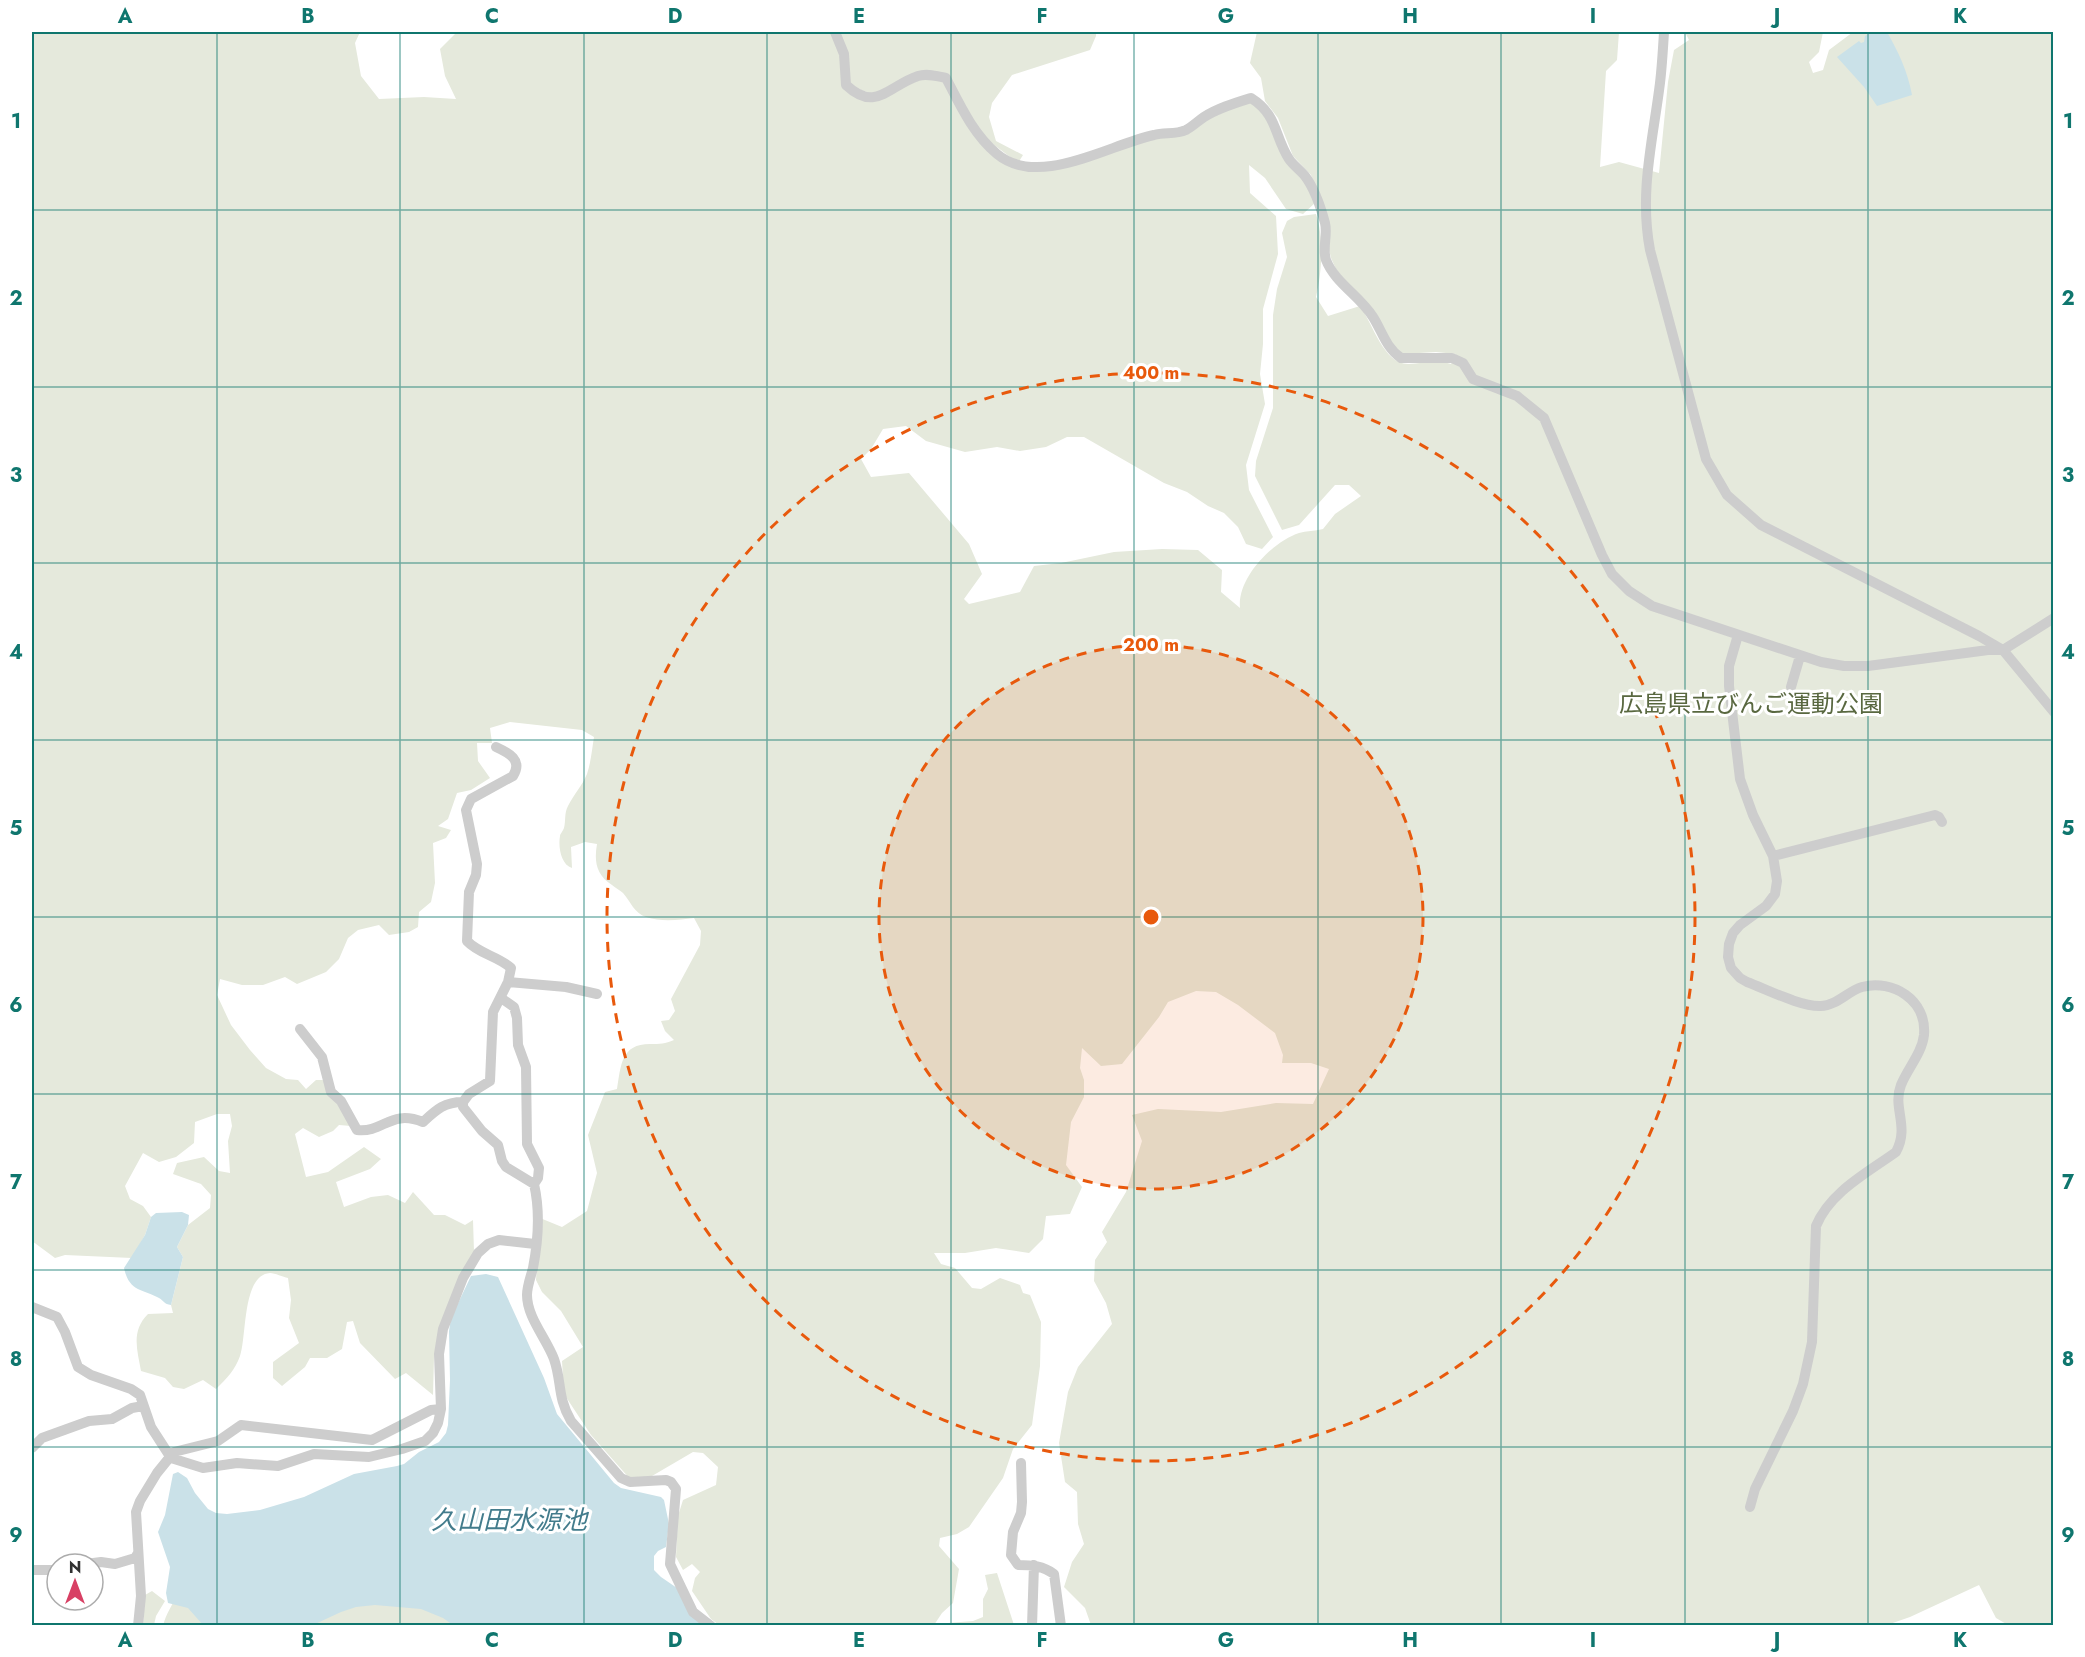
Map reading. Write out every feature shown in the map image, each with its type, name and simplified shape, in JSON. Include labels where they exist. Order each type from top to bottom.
[{"type":"street","points":[[836,32],[844,54],[846,85],[855,93],[867,98],[877,98],[919,76],[933,75],[946,78],[968,119],[980,135],[998,155],[1018,165],[1065,164],[1155,134],[1175,134],[1187,130],[1206,116],[1251,98],[1262,105],[1274,120],[1289,159],[1307,178],[1314,194],[1325,226],[1324,252],[1332,272],[1372,316],[1385,342],[1395,355],[1408,359],[1452,357],[1463,363],[1473,379],[1516,396],[1544,417],[1612,574],[1629,591],[1652,606],[1800,656],[1844,666],[1868,666],[2003,650],[2054,618]]},
{"type":"street","points":[[1664,32],[1660,81],[1646,177],[1645,224],[1706,459],[1727,495],[1761,525],[2003,650],[2054,712]]},
{"type":"street","points":[[1738,635],[1729,666],[1729,686],[1740,779],[1753,814],[1773,856],[1777,881],[1775,894],[1766,906],[1733,933],[1728,957],[1731,968],[1740,978],[1808,1005],[1828,1005],[1859,988],[1885,985],[1898,989],[1916,1006],[1922,1020],[1924,1035],[1918,1054],[1901,1086],[1899,1109],[1902,1132],[1901,1143],[1896,1152],[1837,1196],[1821,1215],[1816,1227],[1812,1342],[1803,1384],[1793,1411],[1755,1489],[1750,1507]]},
{"type":"street","points":[[1791,687],[1800,656]]},
{"type":"street","points":[[496,747],[511,754],[517,763],[517,769],[513,776],[471,799],[466,810],[477,864],[476,875],[469,892],[467,941],[473,948],[504,962],[511,968],[508,982],[493,1012],[490,1081],[469,1094],[463,1102],[463,1107],[482,1131],[498,1145],[506,1167],[534,1184],[537,1216],[527,1295],[530,1310],[555,1361],[559,1395],[566,1412],[621,1478],[630,1482],[666,1480],[671,1482],[675,1489],[670,1563],[693,1612],[711,1626]]},
{"type":"street","points":[[1773,856],[1935,815],[1942,822]]},
{"type":"street","points":[[508,982],[566,987],[597,994]]},
{"type":"street","points":[[501,998],[514,1007],[517,1018],[518,1046],[526,1067],[527,1144],[538,1168],[538,1178],[534,1184]]},
{"type":"street","points":[[300,1029],[322,1057],[331,1092],[341,1101],[357,1130],[366,1131],[399,1118],[413,1118],[423,1122],[440,1106],[450,1102],[463,1102]]},
{"type":"street","points":[[32,1306],[57,1317],[78,1367],[91,1375],[131,1389],[140,1395],[151,1427],[171,1458],[203,1468],[237,1463],[278,1466],[314,1454],[369,1457],[425,1441],[434,1433],[441,1408],[439,1354],[443,1329],[463,1278],[478,1252],[488,1244],[499,1240],[535,1244]]},
{"type":"street","points":[[32,1448],[42,1438],[89,1421],[112,1419],[132,1408],[143,1406]]},
{"type":"street","points":[[138,1626],[141,1596],[136,1526],[138,1506],[174,1452],[218,1442],[241,1425],[372,1440],[431,1410],[441,1408]]},
{"type":"street","points":[[1021,1463],[1021,1513],[1013,1532],[1011,1555],[1018,1566],[1047,1568],[1054,1574],[1061,1626]]},
{"type":"street","points":[[105,1563],[124,1562],[135,1558],[138,1553]]},
{"type":"street","points":[[1032,1626],[1034,1566]]},
{"type":"green space","name":"広島県立びんご運動公園","points":[[32,32],[360,32],[355,43],[361,76],[379,99],[424,97],[456,99],[445,76],[440,49],[457,32],[833,32],[842,54],[844,86],[866,100],[919,78],[944,80],[966,120],[1017,167],[1065,166],[1207,118],[1251,100],[1261,106],[1305,179],[1315,203],[1303,214],[1286,209],[1265,178],[1249,165],[1250,193],[1276,216],[1278,254],[1263,309],[1260,374],[1265,404],[1246,465],[1249,490],[1273,537],[1262,549],[1246,544],[1238,527],[1224,513],[1208,506],[1187,492],[1164,483],[1084,437],[1067,437],[1046,447],[1020,451],[997,447],[965,452],[926,441],[906,426],[883,429],[871,449],[861,459],[871,477],[909,473],[969,544],[982,574],[964,599],[969,604],[1020,592],[1034,566],[1114,552],[1162,549],[1198,550],[1222,570],[1221,592],[1240,608],[1244,585],[1250,573],[1268,553],[1278,544],[1299,533],[1323,529],[1335,514],[1361,496],[1349,485],[1335,485],[1299,525],[1282,530],[1255,476],[1256,461],[1273,408],[1273,315],[1277,289],[1287,257],[1282,233],[1287,221],[1294,217],[1316,214],[1319,223],[1321,255],[1316,297],[1328,316],[1360,306],[1386,351],[1400,363],[1451,364],[1456,354],[1436,352],[1402,354],[1336,269],[1331,258],[1311,175],[1293,156],[1278,118],[1265,101],[1261,78],[1250,63],[1257,32],[1619,32],[1617,60],[1606,71],[1600,167],[1619,162],[1659,173],[1668,82],[1674,50],[1689,40],[1685,32],[1823,32],[1819,52],[1809,62],[1813,73],[1823,70],[1829,50],[1853,32],[2053,32],[2053,1625],[2008,1625],[1996,1618],[1979,1585],[1910,1617],[1884,1626],[1091,1625],[1085,1608],[1064,1587],[1072,1562],[1084,1544],[1078,1524],[1077,1492],[1065,1482],[1059,1443],[1068,1392],[1078,1367],[1112,1324],[1106,1303],[1094,1281],[1095,1260],[1107,1242],[1102,1232],[1126,1192],[1142,1141],[1132,1115],[1158,1109],[1221,1112],[1276,1103],[1313,1104],[1329,1069],[1311,1063],[1282,1063],[1283,1055],[1275,1033],[1238,1005],[1216,992],[1196,991],[1168,1002],[1122,1064],[1101,1066],[1082,1048],[1080,1068],[1084,1080],[1084,1097],[1071,1122],[1066,1165],[1082,1187],[1070,1214],[1046,1216],[1043,1239],[1029,1253],[996,1248],[965,1253],[934,1253],[941,1264],[955,1268],[972,1288],[981,1289],[1000,1278],[1020,1285],[1023,1293],[1030,1295],[1041,1322],[1040,1366],[1032,1425],[1013,1449],[1003,1478],[969,1527],[957,1534],[940,1538],[939,1546],[959,1569],[953,1603],[934,1625],[719,1625],[711,1619],[692,1591],[695,1578],[700,1572],[692,1564],[683,1570],[676,1557],[678,1516],[683,1500],[716,1485],[718,1467],[703,1453],[693,1452],[652,1476],[631,1480],[591,1435],[564,1394],[562,1361],[583,1347],[561,1311],[542,1292],[536,1280],[540,1218],[562,1227],[587,1211],[597,1173],[588,1135],[605,1092],[617,1089],[624,1058],[633,1048],[674,1040],[665,1031],[661,1021],[669,1020],[675,1011],[671,999],[700,945],[701,931],[694,918],[658,920],[646,917],[636,910],[623,893],[602,877],[596,862],[597,844],[585,842],[571,847],[572,868],[565,863],[560,850],[560,835],[564,828],[566,811],[587,774],[594,737],[582,730],[510,722],[490,728],[492,743],[477,743],[478,761],[490,778],[471,790],[457,793],[448,819],[438,826],[451,830],[446,838],[433,843],[435,883],[431,902],[419,912],[418,927],[409,932],[389,935],[379,925],[358,930],[348,938],[339,959],[326,972],[297,984],[285,977],[263,985],[242,985],[220,979],[217,995],[231,1025],[266,1068],[286,1079],[298,1080],[306,1089],[316,1080],[323,1080],[351,1126],[339,1125],[333,1131],[319,1137],[303,1128],[295,1134],[306,1177],[328,1172],[364,1147],[381,1159],[370,1169],[336,1182],[344,1207],[371,1197],[388,1195],[405,1203],[413,1192],[434,1215],[445,1215],[465,1225],[473,1220],[474,1252],[434,1357],[433,1395],[406,1373],[395,1379],[360,1343],[353,1321],[347,1322],[342,1349],[327,1358],[310,1358],[305,1367],[282,1386],[273,1378],[273,1362],[299,1343],[289,1318],[291,1300],[288,1278],[270,1273],[261,1276],[254,1284],[247,1308],[240,1356],[236,1366],[216,1389],[203,1380],[184,1389],[173,1387],[165,1378],[141,1371],[137,1341],[139,1327],[148,1314],[173,1313],[171,1305],[183,1257],[177,1247],[188,1225],[210,1208],[211,1195],[201,1184],[173,1174],[177,1163],[204,1157],[219,1171],[230,1173],[228,1141],[232,1126],[230,1114],[217,1114],[195,1122],[194,1143],[176,1157],[159,1162],[143,1153],[125,1186],[130,1199],[143,1206],[151,1217],[145,1235],[132,1258],[65,1255],[55,1258],[32,1241]]},
{"type":"green space","points":[[837,32],[1096,32],[1096,36],[1090,50],[1012,75],[992,103],[989,117],[996,141],[1023,155],[1018,163],[981,135],[946,77],[933,74],[877,96],[848,85]]},
{"type":"green space","points":[[997,1573],[1014,1625],[948,1625],[948,1623],[973,1621],[983,1617],[983,1599],[988,1589],[985,1575]]},
{"type":"green space","points":[[152,1591],[165,1601],[156,1616],[154,1625],[143,1626],[145,1595]]},
{"type":"green space","points":[[177,1594],[208,1626],[163,1626]]},
{"type":"green space","points":[[378,1595],[428,1608],[468,1626],[282,1626]]},
{"type":"water","points":[[1872,32],[1887,32],[1902,62],[1912,95],[1877,106],[1864,87],[1837,57],[1859,41],[1864,42],[1865,36]]},
{"type":"water","points":[[182,1212],[189,1215],[188,1225],[177,1247],[183,1257],[171,1305],[133,1286],[124,1268],[145,1235],[151,1217],[156,1213]]},
{"type":"water","name":"久山田水源池","points":[[486,1274],[498,1277],[544,1378],[557,1414],[614,1483],[621,1488],[661,1497],[664,1500],[669,1524],[666,1547],[654,1556],[654,1570],[677,1588],[702,1625],[453,1625],[421,1609],[375,1605],[356,1607],[313,1625],[203,1625],[188,1608],[168,1603],[166,1593],[170,1567],[158,1532],[165,1515],[173,1474],[178,1472],[187,1478],[208,1509],[216,1513],[227,1514],[260,1510],[304,1497],[354,1474],[404,1464],[419,1452],[439,1442],[446,1433],[448,1425],[451,1318],[471,1276]]}]
